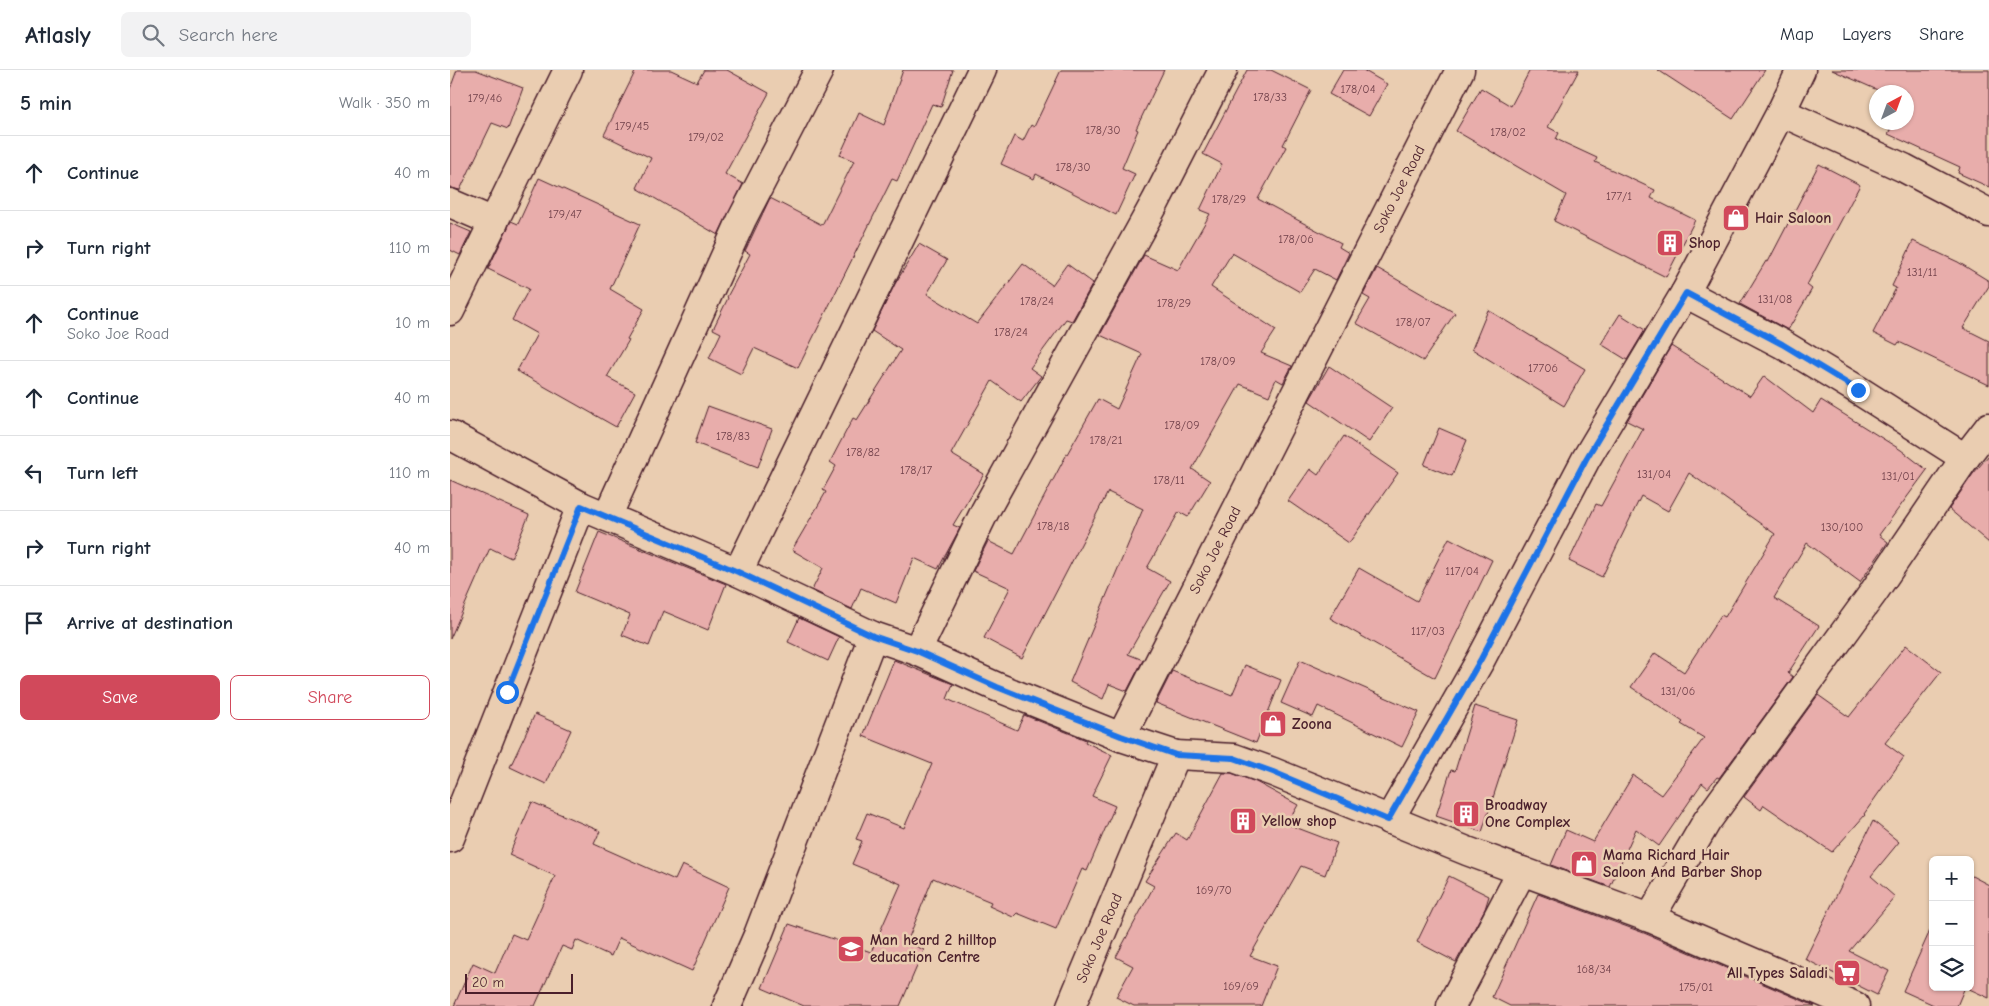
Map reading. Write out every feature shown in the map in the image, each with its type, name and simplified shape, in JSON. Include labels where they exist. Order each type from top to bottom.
[{"type":"street","points":[[450,311],[568,70]]},
{"type":"street","points":[[607,517],[742,219],[819,70]]},
{"type":"street","points":[[738,572],[982,70]]},
{"type":"street","points":[[917,651],[985,511],[1156,201],[1223,70]]},
{"type":"street","name":"Soko Joe Road","points":[[1121,736],[1460,70]]},
{"type":"street","points":[[1388,820],[1481,659],[1586,459],[1686,293],[1781,112],[1800,70]]},
{"type":"street","points":[[1781,112],[1904,168],[1989,213]]},
{"type":"street","points":[[450,203],[494,222]]},
{"type":"street","points":[[1686,293],[1782,344],[1965,458]]},
{"type":"street","points":[[1650,918],[1707,821],[1873,593],[1965,458],[1989,427]]},
{"type":"street","points":[[450,435],[581,506],[738,572],[873,636],[917,651],[997,687],[1121,736],[1176,755],[1234,758],[1273,772],[1388,820],[1650,918],[1843,1004]]},
{"type":"street","points":[[450,838],[581,506]]},
{"type":"street","points":[[727,1006],[758,935],[873,636]]},
{"type":"street","name":"Soko Joe Road","points":[[1071,1006],[1176,755]]},
{"type":"street","points":[[1451,1006],[1522,871]]},
{"type":"building","points":[[457,70],[476,70],[523,88],[508,129],[492,123],[460,190],[450,188],[450,89]]},
{"type":"building","points":[[636,70],[671,70],[697,82],[704,70],[727,70],[769,93],[725,174],[743,184],[718,235],[637,188],[651,158],[604,135]]},
{"type":"building","points":[[903,70],[953,70],[941,107],[932,104],[897,181],[892,179],[798,368],[754,348],[741,374],[709,358],[721,333],[713,329],[727,297],[750,254],[745,251],[770,198],[822,225],[854,161],[840,155],[859,113],[884,125]]},
{"type":"building","points":[[1061,70],[1164,70],[1136,129],[1138,130],[1122,168],[1135,174],[1116,215],[1036,174],[1034,179],[1001,164],[1014,136],[1023,141],[1031,125],[1034,127]]},
{"type":"building","points":[[1247,70],[1271,70],[1311,90],[1283,145],[1286,147],[1258,199],[1341,243],[1339,247],[1349,253],[1336,280],[1315,269],[1300,292],[1232,253],[1211,287],[1276,330],[1261,353],[1292,366],[1283,383],[1276,379],[1269,396],[1240,384],[1192,469],[1210,481],[1188,517],[1179,512],[1147,568],[1170,581],[1128,654],[1143,660],[1127,691],[1109,684],[1103,699],[1070,682],[1143,509],[1108,492],[1022,658],[984,638],[1010,588],[973,571],[988,541],[1014,554],[1098,399],[1117,409],[1142,354],[1100,335],[1144,255],[1178,270],[1210,214],[1200,210],[1222,164],[1203,154]]},
{"type":"building","points":[[1343,70],[1363,70],[1387,84],[1369,116],[1329,94]]},
{"type":"building","points":[[1530,70],[1579,70],[1548,127],[1559,133],[1556,139],[1597,158],[1595,162],[1655,190],[1651,198],[1695,220],[1666,277],[1554,221],[1566,195],[1456,131],[1481,88],[1511,106]]},
{"type":"building","points":[[1658,70],[1765,70],[1733,119]]},
{"type":"building","points":[[1832,70],[1989,70],[1989,187],[1958,173],[1960,167],[1888,134],[1890,130],[1914,130],[1914,85],[1869,86]]},
{"type":"building","points":[[1819,164],[1860,185],[1807,285],[1812,289],[1788,330],[1740,304],[1766,261],[1768,262]]},
{"type":"building","points":[[539,178],[640,224],[610,289],[644,309],[627,339],[629,340],[607,377],[635,392],[616,427],[517,371],[537,334],[512,320],[529,289],[488,269],[511,221],[518,224]]},
{"type":"building","points":[[450,223],[471,232],[460,255],[450,250]]},
{"type":"building","points":[[1913,241],[1958,262],[1989,281],[1989,286],[1963,328],[1989,341],[1989,385],[1899,342],[1897,345],[1873,333],[1896,288],[1892,286]]},
{"type":"building","points":[[919,244],[947,260],[927,294],[977,324],[1023,264],[1052,285],[1067,264],[1093,283],[1072,321],[1066,319],[1030,368],[1041,376],[1021,402],[992,381],[951,454],[984,474],[953,525],[960,528],[938,569],[914,558],[896,603],[861,588],[852,609],[812,590],[823,568],[792,550],[826,492],[823,490],[836,466],[830,462],[853,418],[857,420],[901,350],[872,331],[895,284]]},
{"type":"building","points":[[1377,268],[1455,313],[1423,361],[1356,323],[1370,299],[1363,295]]},
{"type":"building","points":[[1488,310],[1585,369],[1564,406],[1472,349]]},
{"type":"building","points":[[1620,314],[1645,330],[1627,360],[1601,344]]},
{"type":"building","points":[[1671,346],[1750,396],[1764,376],[1813,413],[1821,400],[1901,450],[1927,470],[1879,535],[1888,542],[1860,582],[1807,543],[1774,598],[1819,626],[1788,673],[1793,677],[1719,778],[1717,777],[1708,788],[1702,783],[1659,846],[1636,829],[1610,887],[1551,865],[1566,830],[1593,842],[1633,775],[1661,795],[1704,738],[1681,724],[1683,722],[1631,687],[1655,653],[1684,672],[1721,615],[1725,617],[1775,534],[1689,473],[1668,511],[1641,496],[1602,577],[1569,561],[1596,504],[1601,506],[1643,429],[1627,421]]},
{"type":"building","points":[[1329,366],[1392,408],[1369,442],[1309,401]]},
{"type":"building","points":[[708,406],[772,429],[758,467],[695,443]]},
{"type":"building","points":[[1439,428],[1467,440],[1452,476],[1424,465]]},
{"type":"building","points":[[1344,436],[1398,473],[1349,543],[1288,501],[1310,469],[1318,475]]},
{"type":"building","points":[[1989,455],[1989,543],[1949,509],[1973,474]]},
{"type":"building","points":[[450,480],[529,515],[511,558],[490,548],[450,639]]},
{"type":"building","points":[[599,532],[726,584],[708,630],[663,611],[649,646],[622,635],[630,615],[575,592]]},
{"type":"building","points":[[1449,538],[1492,560],[1435,678],[1330,618],[1359,568],[1417,601]]},
{"type":"building","points":[[799,618],[839,637],[828,661],[788,642]]},
{"type":"building","points":[[1906,645],[1941,672],[1885,743],[1904,757],[1865,815],[1832,852],[1764,805],[1761,810],[1744,797],[1818,695],[1849,717]]},
{"type":"building","points":[[894,660],[953,684],[947,699],[1017,730],[1024,715],[1086,740],[1085,742],[1112,755],[1092,796],[1115,806],[1087,871],[1082,869],[1056,929],[1017,913],[1013,917],[989,906],[991,902],[933,878],[907,942],[924,950],[900,1006],[804,1006],[762,988],[789,924],[871,952],[901,884],[852,864],[862,841],[856,839],[867,813],[904,828],[932,764],[863,736]]},
{"type":"building","points":[[1300,660],[1419,712],[1402,747],[1318,706],[1313,717],[1281,703]]},
{"type":"building","points":[[1245,665],[1281,680],[1256,743],[1156,703],[1172,671],[1232,695]]},
{"type":"building","points":[[1475,706],[1518,720],[1482,832],[1436,816],[1451,770],[1455,771]]},
{"type":"building","points":[[535,714],[571,730],[546,784],[510,767]]},
{"type":"building","points":[[1223,773],[1231,773],[1256,782],[1298,805],[1287,824],[1337,843],[1325,875],[1301,866],[1250,956],[1277,966],[1261,1006],[1134,1006],[1116,997],[1133,966],[1116,957],[1154,886],[1145,881],[1176,833],[1187,840]]},
{"type":"building","points":[[532,802],[600,831],[594,844],[675,880],[682,865],[729,887],[692,971],[619,938],[611,956],[576,940],[572,950],[562,946],[535,1006],[454,1006],[473,963],[495,973],[512,934],[526,940],[555,876],[509,855]]},
{"type":"building","points":[[1873,821],[1899,842],[1871,876],[1895,897],[1849,951],[1889,971],[1877,995],[1805,959]]},
{"type":"building","points":[[1449,876],[1489,896],[1485,909],[1456,962],[1417,942]]},
{"type":"building","points":[[1974,877],[1989,885],[1989,998],[1974,991]]},
{"type":"building","points":[[1538,894],[1644,933],[1815,1006],[1510,1006],[1492,997]]},
{"type":"building","points":[[1929,933],[1929,991],[1963,991],[1957,1006],[1936,1006],[1903,991]]},
{"type":"place","name":"Hair Saloon","points":[[1736,218]]},
{"type":"place","name":"Shop","points":[[1670,243]]},
{"type":"place","name":"Zoona","points":[[1273,724]]},
{"type":"place","name":"Broadway One Complex","points":[[1466,814]]},
{"type":"place","name":"Yellow shop","points":[[1243,821]]},
{"type":"place","name":"Mama Richard Hair Saloon And Barber Shop","points":[[1584,864]]},
{"type":"place","name":"Man heard 2 hilltop education Centre","points":[[851,949]]},
{"type":"place","name":"All Types Saladi","points":[[1847,973]]},
{"type":"route","points":[[507,692],[581,506],[738,572],[873,636],[917,651],[997,687],[1121,736],[1176,755],[1234,758],[1273,772],[1388,820],[1481,659],[1586,459],[1686,293],[1782,344],[1858,390]]}]
